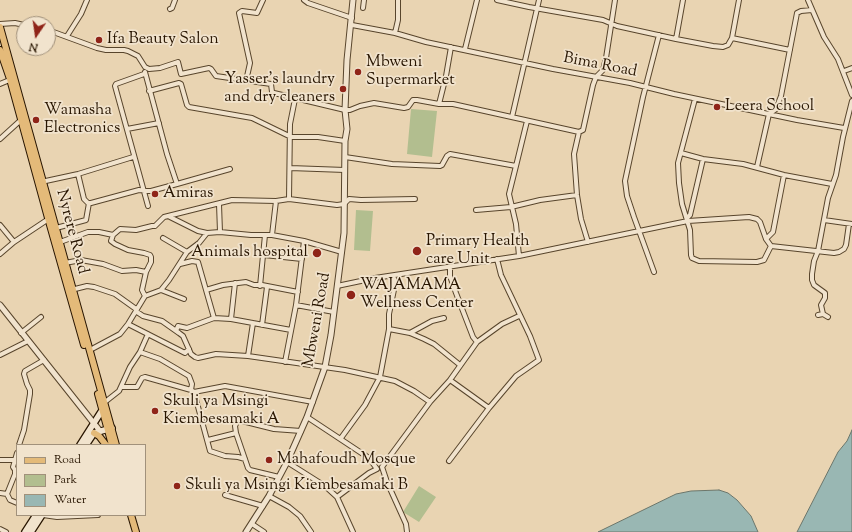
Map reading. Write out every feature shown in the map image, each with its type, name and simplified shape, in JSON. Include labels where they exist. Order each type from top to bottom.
[{"type":"main road","name":"Nyrere Road","points":[[0,26],[2,43],[24,118],[50,218],[105,409],[112,444]]},
{"type":"main road","name":"Nyrere Road","points":[[0,50],[13,79]]},
{"type":"main road","name":"Nyrere Road","points":[[50,218],[56,228],[71,290],[105,402],[105,409]]},
{"type":"main road","points":[[81,444],[105,409]]},
{"type":"main road","name":"Nyrere Road","points":[[109,428],[116,444]]},
{"type":"main road","points":[[87,444],[97,432],[109,428]]},
{"type":"main road","points":[[97,432],[105,444]]},
{"type":"main road","points":[[31,532],[36,516]]},
{"type":"main road","points":[[25,532],[42,516]]},
{"type":"main road","points":[[131,516],[136,532]]},
{"type":"main road","points":[[135,516],[140,532]]},
{"type":"street","points":[[67,36],[81,14],[87,0]]},
{"type":"street","points":[[170,9],[175,0]]},
{"type":"street","points":[[246,80],[250,62],[239,13],[242,11],[257,13],[263,0]]},
{"type":"street","points":[[304,0],[308,3],[352,18]]},
{"type":"street","name":"Mbweni Road","points":[[246,532],[269,496],[287,462],[313,402],[325,367],[342,252],[345,140],[347,129],[345,110],[347,60],[352,24],[353,0]]},
{"type":"street","points":[[363,8],[364,0]]},
{"type":"street","points":[[395,33],[398,20],[398,0]]},
{"type":"street","points":[[465,49],[477,0]]},
{"type":"street","points":[[497,0],[603,20],[676,39],[723,47],[728,45],[732,38],[739,0]]},
{"type":"street","points":[[512,117],[539,0]]},
{"type":"street","points":[[181,74],[209,68],[216,76],[271,84],[272,92],[274,94],[345,110],[374,103],[404,108],[408,107],[413,100],[439,104],[453,104],[579,132],[584,130],[596,76],[603,70],[615,0]]},
{"type":"street","points":[[676,39],[682,0]]},
{"type":"street","points":[[808,0],[824,37],[835,53],[844,72],[852,95]]},
{"type":"street","points":[[757,167],[769,114],[776,109],[779,102],[798,12],[812,10]]},
{"type":"street","points":[[0,26],[16,24]]},
{"type":"street","name":"Bima Road","points":[[352,24],[395,33],[426,42],[465,49],[553,69],[596,76],[769,114],[844,128]]},
{"type":"street","points":[[56,33],[97,48],[106,50],[124,50],[138,56],[145,67],[144,74],[177,184]]},
{"type":"street","points":[[654,272],[627,196],[625,182],[630,153],[659,35]]},
{"type":"street","points":[[732,38],[790,50]]},
{"type":"street","points":[[439,104],[451,47]]},
{"type":"street","points":[[145,67],[160,68],[178,62],[181,74],[179,83],[181,84],[187,105],[189,107],[252,118],[290,137],[318,137],[345,140]]},
{"type":"street","points":[[844,72],[852,68]]},
{"type":"street","points":[[144,74],[116,84],[115,86],[133,157],[148,206]]},
{"type":"street","points":[[0,84],[13,79]]},
{"type":"street","points":[[149,91],[179,83]]},
{"type":"street","points":[[695,98],[678,163],[682,204],[690,230],[691,255],[695,260],[759,261],[764,260],[771,246]]},
{"type":"street","points":[[289,199],[290,124],[296,99]]},
{"type":"street","points":[[828,317],[820,314],[825,293],[814,285],[812,280],[814,261],[818,251],[828,198],[838,165],[844,128],[852,101]]},
{"type":"street","points":[[0,139],[24,118]]},
{"type":"street","points":[[519,256],[516,224],[510,190],[527,121]]},
{"type":"street","points":[[127,129],[159,123]]},
{"type":"street","points":[[579,132],[574,154],[577,195],[581,219],[588,242]]},
{"type":"street","points":[[681,152],[703,159],[743,164],[784,175],[832,184]]},
{"type":"street","points":[[345,157],[392,164],[440,166],[450,154],[516,166]]},
{"type":"street","points":[[41,182],[78,174],[133,157]]},
{"type":"street","points":[[688,220],[703,159]]},
{"type":"street","points":[[290,168],[345,170]]},
{"type":"street","points":[[89,203],[139,190],[151,191],[230,169]]},
{"type":"street","points":[[78,174],[84,199],[89,203]]},
{"type":"street","points":[[766,239],[773,232],[784,175]]},
{"type":"street","points":[[476,210],[512,207],[540,200],[577,195]]},
{"type":"street","points":[[145,296],[142,290],[151,259],[150,255],[128,250],[111,241],[113,235],[120,229],[136,230],[155,226],[164,218],[232,200],[276,201],[289,199],[337,205],[344,204],[348,199],[415,199]]},
{"type":"street","points":[[272,235],[276,201]]},
{"type":"street","points":[[56,228],[86,220],[89,203]]},
{"type":"street","points":[[219,204],[220,232]]},
{"type":"street","points":[[170,217],[198,231],[207,233],[220,232],[272,235],[304,241],[342,252]]},
{"type":"street","points":[[337,286],[519,256],[688,220],[752,217],[760,222],[766,239],[771,246],[834,253],[839,252],[844,249],[846,245],[850,224],[824,220]]},
{"type":"street","points":[[0,254],[14,242],[50,218]]},
{"type":"street","points":[[0,225],[14,242]]},
{"type":"street","points":[[60,242],[88,232],[99,232],[113,235]]},
{"type":"street","points":[[90,350],[120,334],[145,296],[161,290],[187,252],[199,243],[207,233]]},
{"type":"street","points":[[260,286],[265,235]]},
{"type":"street","points":[[163,238],[187,252]]},
{"type":"street","points":[[285,362],[296,306],[304,241]]},
{"type":"street","points":[[264,255],[302,260]]},
{"type":"street","points":[[449,461],[489,408],[516,376],[539,360],[530,336],[501,275],[497,259]]},
{"type":"street","points":[[65,263],[82,260],[103,264],[122,271],[136,270],[146,272]]},
{"type":"street","points":[[180,264],[192,261],[198,262],[214,318]]},
{"type":"street","points":[[450,267],[450,276],[456,293],[473,337],[477,342]]},
{"type":"street","points":[[341,438],[365,405],[380,377],[389,329],[389,314],[396,281],[393,276]]},
{"type":"street","points":[[206,290],[246,282],[254,286],[298,292]]},
{"type":"street","points":[[231,319],[235,283]]},
{"type":"street","points":[[71,290],[87,286],[115,294],[143,316],[162,321],[183,336],[189,349],[195,357],[198,358],[216,354],[248,356],[325,367],[380,377],[414,391],[430,402]]},
{"type":"street","points":[[262,325],[267,287]]},
{"type":"street","points":[[161,290],[184,299]]},
{"type":"street","points":[[0,305],[94,423],[97,432]]},
{"type":"street","points":[[296,306],[334,312]]},
{"type":"street","points":[[337,497],[369,473],[380,468],[430,402],[450,380],[477,342],[502,324],[520,316]]},
{"type":"street","points":[[22,333],[41,317]]},
{"type":"street","points":[[176,331],[178,326],[187,328],[214,318],[231,319],[291,330]]},
{"type":"street","points":[[410,333],[432,321],[444,318]]},
{"type":"street","points":[[248,356],[253,323]]},
{"type":"street","points":[[128,324],[185,353],[189,349]]},
{"type":"street","points":[[389,329],[410,333],[434,344],[460,365]]},
{"type":"street","points":[[105,402],[119,391],[148,334]]},
{"type":"street","points":[[0,355],[28,341]]},
{"type":"street","points":[[140,352],[160,359],[189,376],[192,384],[192,391],[208,440],[209,450],[212,452],[245,459]]},
{"type":"street","points":[[19,444],[24,430],[30,394],[24,374],[44,360]]},
{"type":"street","points":[[121,387],[137,387],[142,378],[145,376],[192,391],[225,386],[313,402]]},
{"type":"street","points":[[450,380],[489,408]]},
{"type":"street","points":[[307,417],[370,458],[380,468],[406,524],[407,532]]},
{"type":"street","points":[[279,477],[250,470],[246,466],[235,426],[238,420],[274,429],[301,431]]},
{"type":"street","points":[[208,440],[236,433]]},
{"type":"street","points":[[16,456],[13,467],[15,474],[7,494],[10,500],[16,503]]},
{"type":"street","points":[[0,460],[15,460]]},
{"type":"street","points":[[287,462],[325,486],[337,497],[353,532]]},
{"type":"street","points":[[0,493],[7,494]]},
{"type":"street","points":[[225,495],[262,506]]},
{"type":"street","points":[[269,496],[289,507],[300,516],[311,532]]},
{"type":"street","points":[[48,516],[57,518],[84,516]]},
{"type":"street","points":[[252,524],[264,532]]},
{"type":"street","points":[[0,529],[6,532]]},
{"type":"green space","points":[[411,109],[437,111],[432,157],[407,154]]},
{"type":"green space","points":[[356,210],[373,211],[370,251],[354,250]]},
{"type":"green space","points":[[419,486],[436,497],[419,522],[403,512]]},
{"type":"water","points":[[852,430],[852,532],[797,532],[838,452],[847,441]]},
{"type":"water","points":[[719,490],[728,493],[737,500],[751,516],[758,532],[598,532],[676,494],[691,491]]},
{"type":"place","name":"Ifa Beauty Salon","points":[[99,40]]},
{"type":"place","name":"Mbweni Supermarket","points":[[358,72]]},
{"type":"place","name":"Yasser's laundry and dry cleaners","points":[[343,89]]},
{"type":"place","name":"Leera School","points":[[717,107]]},
{"type":"place","name":"Wamasha Electronics","points":[[36,120]]},
{"type":"place","name":"Amiras","points":[[155,194]]},
{"type":"place","name":"Primary Health care Unit","points":[[417,251]]},
{"type":"place","name":"Animals hospital","points":[[317,253]]},
{"type":"place","name":"WAJAMAMA Wellness Center","points":[[351,295]]},
{"type":"place","name":"Skuli ya Msingi Kiembesamaki A","points":[[155,411]]},
{"type":"place","name":"Mahafoudh Mosque","points":[[269,460]]},
{"type":"place","name":"Skuli ya Msingi Kiembesamaki B","points":[[177,486]]}]
